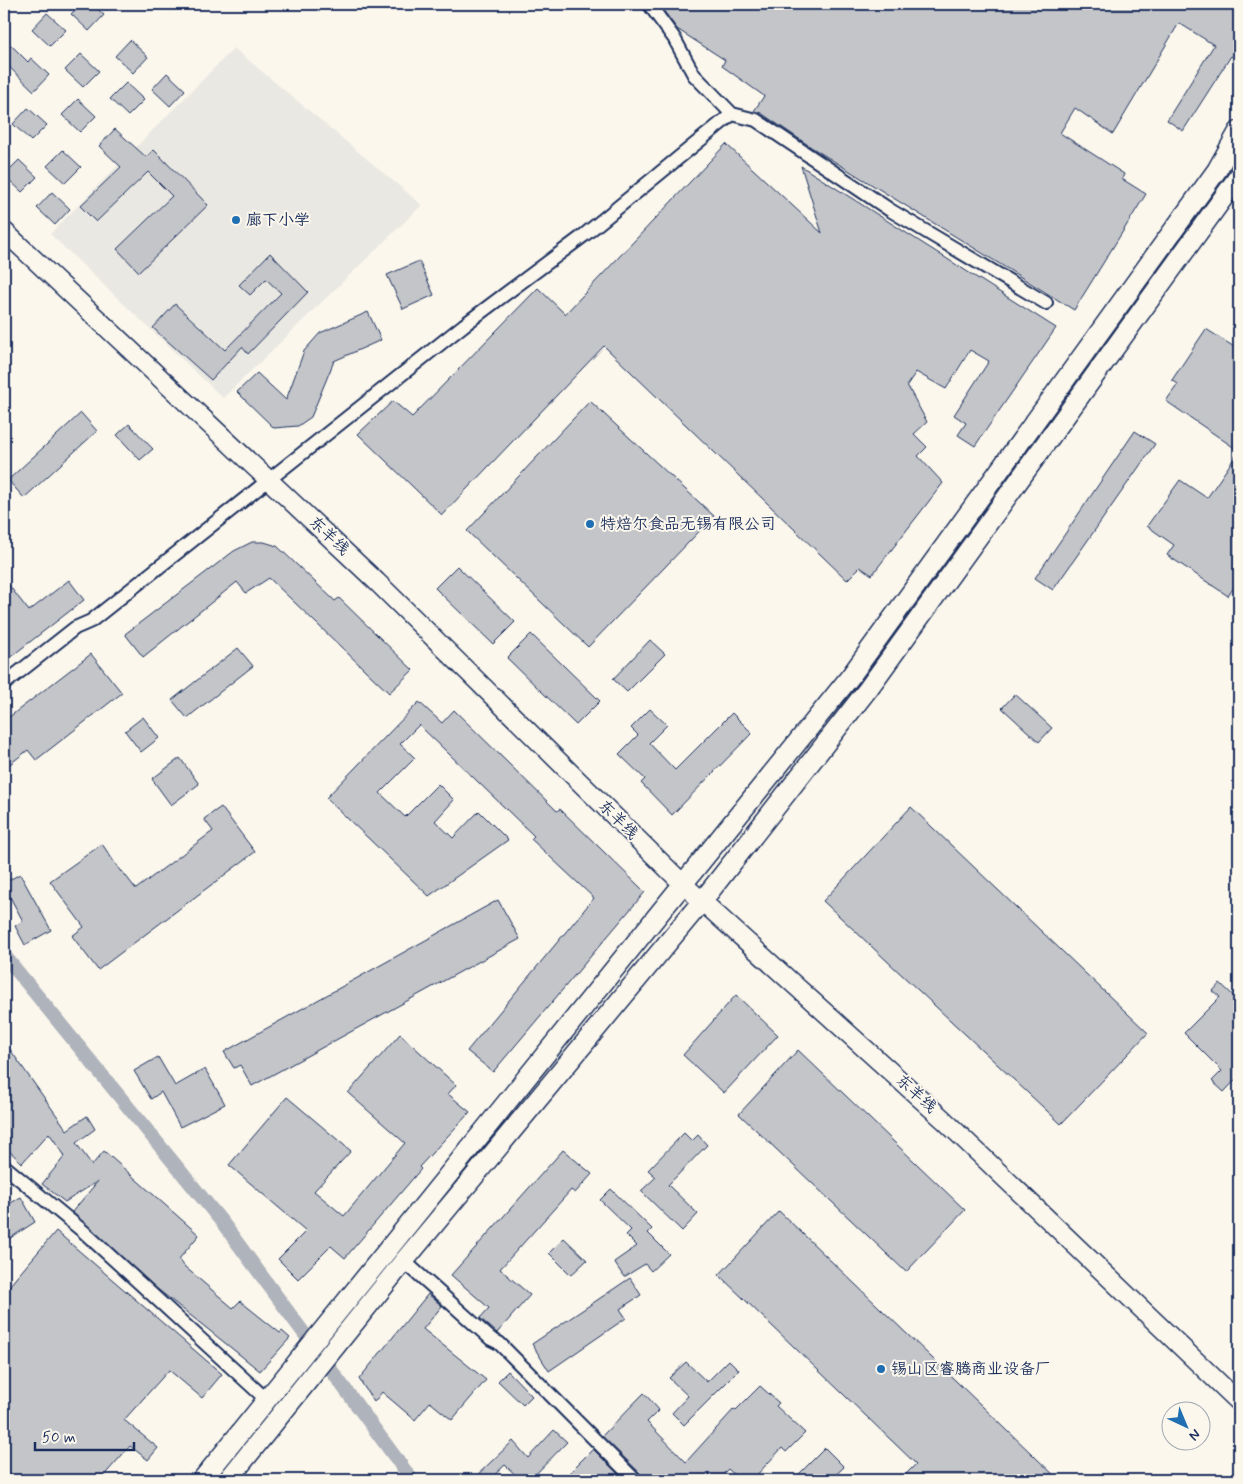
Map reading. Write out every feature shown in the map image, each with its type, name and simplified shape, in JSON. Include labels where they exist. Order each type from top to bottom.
[{"type":"main road","points":[[202,1480],[268,1402],[850,677],[1217,170],[1239,131]]},
{"type":"main road","points":[[228,1480],[404,1261],[703,900],[868,689],[1239,176]]},
{"type":"main road","name":"东羊线","points":[[4,231],[377,582],[684,885],[703,900],[944,1120],[1239,1402]]},
{"type":"street","points":[[649,4],[674,38],[694,75],[732,114],[756,120],[890,210],[1046,303]]},
{"type":"street","points":[[4,684],[76,628],[90,621],[464,325],[583,236],[732,114]]},
{"type":"street","points":[[6,1173],[84,1232],[268,1402]]},
{"type":"street","points":[[404,1261],[491,1339],[499,1343],[635,1480]]},
{"type":"shaded area","name":"廊下小学","points":[[234,48],[422,205],[223,398],[50,234]]},
{"type":"building","points":[[81,4],[92,4],[104,15],[89,31],[71,14]]},
{"type":"building","points":[[667,4],[1239,4],[1239,62],[1231,56],[1183,131],[1167,120],[1214,45],[1179,23],[1113,134],[1075,108],[1060,133],[1124,174],[1122,179],[1146,194],[1074,310],[811,147],[761,113],[754,111],[764,96],[722,66],[725,60],[677,29],[663,10]]},
{"type":"building","points":[[47,13],[66,30],[50,46],[32,29]]},
{"type":"building","points":[[4,38],[28,62],[31,58],[49,75],[34,91],[4,62]]},
{"type":"building","points":[[130,40],[148,57],[133,73],[115,56]]},
{"type":"building","points":[[81,54],[99,71],[83,87],[65,70]]},
{"type":"building","points":[[167,73],[185,90],[170,106],[152,89]]},
{"type":"building","points":[[126,83],[144,100],[128,116],[110,99]]},
{"type":"building","points":[[78,99],[96,116],[80,132],[62,115]]},
{"type":"building","points":[[28,108],[47,125],[31,141],[13,124]]},
{"type":"building","points":[[115,129],[146,157],[154,150],[208,205],[139,272],[117,249],[172,196],[148,172],[96,222],[80,206],[121,167],[99,146]]},
{"type":"building","points":[[726,144],[822,233],[801,166],[1056,328],[975,446],[958,435],[966,423],[954,415],[989,361],[970,350],[946,389],[916,372],[907,385],[927,422],[914,434],[927,447],[918,456],[943,483],[872,575],[860,567],[847,580],[604,346],[442,515],[358,434],[393,401],[412,417],[538,288],[565,314]]},
{"type":"building","points":[[63,150],[81,167],[65,183],[47,166]]},
{"type":"building","points":[[19,160],[37,177],[22,192],[4,175]]},
{"type":"building","points":[[52,192],[70,209],[55,225],[37,208]]},
{"type":"building","points":[[270,253],[308,292],[248,354],[242,347],[211,380],[153,328],[175,304],[225,350],[281,293],[266,279],[250,295],[239,285]]},
{"type":"building","points":[[419,261],[434,295],[403,309],[387,275]]},
{"type":"building","points":[[368,312],[381,340],[334,361],[311,417],[298,426],[274,428],[237,392],[257,373],[286,400],[304,351],[320,333]]},
{"type":"building","points":[[1206,329],[1239,350],[1239,451],[1166,401],[1178,384],[1172,380]]},
{"type":"building","name":"特焙尔食品无锡有限公司","points":[[590,401],[714,516],[588,647],[467,531]]},
{"type":"building","points":[[81,413],[97,431],[24,498],[8,480]]},
{"type":"building","points":[[129,424],[153,449],[140,460],[117,435]]},
{"type":"building","points":[[1135,431],[1155,444],[1053,590],[1035,578]]},
{"type":"building","points":[[1239,451],[1239,580],[1228,596],[1167,555],[1174,545],[1147,526],[1180,480],[1207,498]]},
{"type":"building","points":[[252,542],[264,542],[277,546],[335,601],[339,598],[413,670],[389,693],[269,578],[246,593],[237,582],[143,657],[125,634],[234,551]]},
{"type":"building","points":[[457,566],[515,622],[493,644],[435,588]]},
{"type":"building","points":[[4,579],[29,611],[69,580],[84,600],[4,662]]},
{"type":"building","points":[[531,634],[600,701],[576,725],[507,658]]},
{"type":"building","points":[[650,640],[665,654],[627,692],[613,679]]},
{"type":"building","points":[[238,648],[253,666],[187,718],[172,700]]},
{"type":"building","points":[[91,654],[122,693],[36,760],[28,750],[10,764],[4,756],[4,721]]},
{"type":"building","points":[[1015,694],[1052,728],[1039,742],[1002,708]]},
{"type":"building","points":[[419,702],[442,723],[454,710],[557,811],[560,809],[645,892],[493,1072],[467,1051],[594,898],[531,839],[534,836],[419,725],[400,744],[415,758],[380,793],[405,817],[438,784],[454,800],[435,821],[453,838],[479,811],[508,840],[429,896],[326,798]]},
{"type":"building","points":[[650,709],[667,725],[649,743],[675,770],[732,713],[752,733],[672,815],[641,783],[645,779],[619,754],[638,735],[631,728]]},
{"type":"building","points":[[143,717],[159,738],[141,752],[125,731]]},
{"type":"building","points":[[180,758],[199,784],[171,805],[152,779]]},
{"type":"building","points":[[221,807],[255,852],[98,970],[72,936],[84,927],[50,881],[102,844],[121,872],[136,889],[213,831],[204,819]]},
{"type":"building","points":[[911,807],[1148,1033],[1061,1124],[823,901]]},
{"type":"building","points":[[20,874],[51,930],[25,945],[15,926],[23,921],[4,886],[4,883]]},
{"type":"building","points":[[498,900],[520,939],[252,1086],[240,1065],[234,1068],[224,1052]]},
{"type":"building","points":[[1220,983],[1239,1001],[1239,1076],[1224,1092],[1212,1081],[1222,1071],[1184,1033],[1220,997],[1213,991]]},
{"type":"building","points":[[736,995],[778,1035],[724,1093],[683,1055]]},
{"type":"building","points":[[400,1034],[456,1085],[448,1094],[470,1112],[419,1167],[421,1169],[345,1258],[331,1246],[298,1279],[278,1259],[306,1231],[229,1165],[287,1097],[351,1151],[314,1191],[344,1216],[405,1143],[348,1093]]},
{"type":"building","points":[[4,1041],[67,1130],[87,1116],[95,1129],[76,1143],[92,1165],[104,1151],[199,1235],[179,1259],[185,1267],[233,1308],[240,1301],[280,1333],[282,1331],[290,1338],[260,1371],[155,1287],[72,1212],[98,1181],[65,1202],[42,1184],[65,1156],[49,1133],[22,1163],[4,1146]]},
{"type":"building","points":[[798,1050],[965,1210],[906,1272],[739,1114]]},
{"type":"building","points":[[158,1057],[175,1086],[205,1069],[225,1104],[180,1127],[161,1092],[151,1099],[134,1071]]},
{"type":"building","points":[[684,1133],[692,1141],[698,1135],[707,1145],[668,1185],[698,1214],[682,1231],[641,1191],[656,1177],[648,1170]]},
{"type":"building","points":[[563,1150],[592,1174],[575,1193],[571,1190],[500,1269],[530,1295],[497,1333],[480,1318],[489,1308],[451,1275]]},
{"type":"building","points":[[611,1189],[652,1229],[648,1233],[669,1254],[651,1271],[645,1264],[624,1277],[614,1262],[637,1246],[626,1235],[631,1230],[600,1200]]},
{"type":"building","points":[[21,1197],[35,1222],[4,1242],[4,1207]]},
{"type":"building","name":"锡山区睿腾商业设备厂","points":[[779,1211],[1059,1480],[900,1480],[916,1464],[719,1275]]},
{"type":"building","points":[[56,1231],[222,1374],[202,1398],[169,1370],[124,1420],[158,1448],[148,1460],[130,1446],[100,1480],[17,1480],[4,1469],[4,1292]]},
{"type":"building","points":[[564,1238],[587,1260],[571,1275],[549,1253]]},
{"type":"building","points":[[630,1278],[641,1295],[620,1309],[626,1318],[549,1371],[532,1344]]},
{"type":"building","points":[[428,1294],[442,1306],[423,1329],[486,1380],[452,1420],[430,1402],[415,1420],[382,1392],[374,1402],[359,1379]]},
{"type":"building","points":[[729,1360],[739,1370],[684,1425],[672,1413],[688,1396],[669,1378],[686,1362],[707,1382]]},
{"type":"building","points":[[508,1371],[532,1396],[523,1405],[498,1381]]},
{"type":"building","points":[[760,1386],[779,1403],[776,1406],[805,1433],[786,1452],[782,1448],[752,1480],[740,1480],[728,1469],[717,1480],[643,1480],[641,1474],[602,1436],[644,1393],[659,1410],[647,1422],[686,1462],[734,1409],[736,1410]]},
{"type":"building","points":[[554,1430],[567,1442],[530,1480],[521,1480],[505,1465],[489,1480],[472,1480],[513,1441],[528,1458]]},
{"type":"building","points":[[825,1448],[844,1467],[830,1480],[793,1480]]},
{"type":"building","points":[[593,1449],[624,1480],[562,1480]]},
{"type":"waterway","points":[[4,955],[222,1222],[412,1480]]},
{"type":"place","name":"廊下小学","points":[[236,220]]},
{"type":"place","name":"特焙尔食品无锡有限公司","points":[[590,524]]},
{"type":"place","name":"锡山区睿腾商业设备厂","points":[[881,1369]]}]
